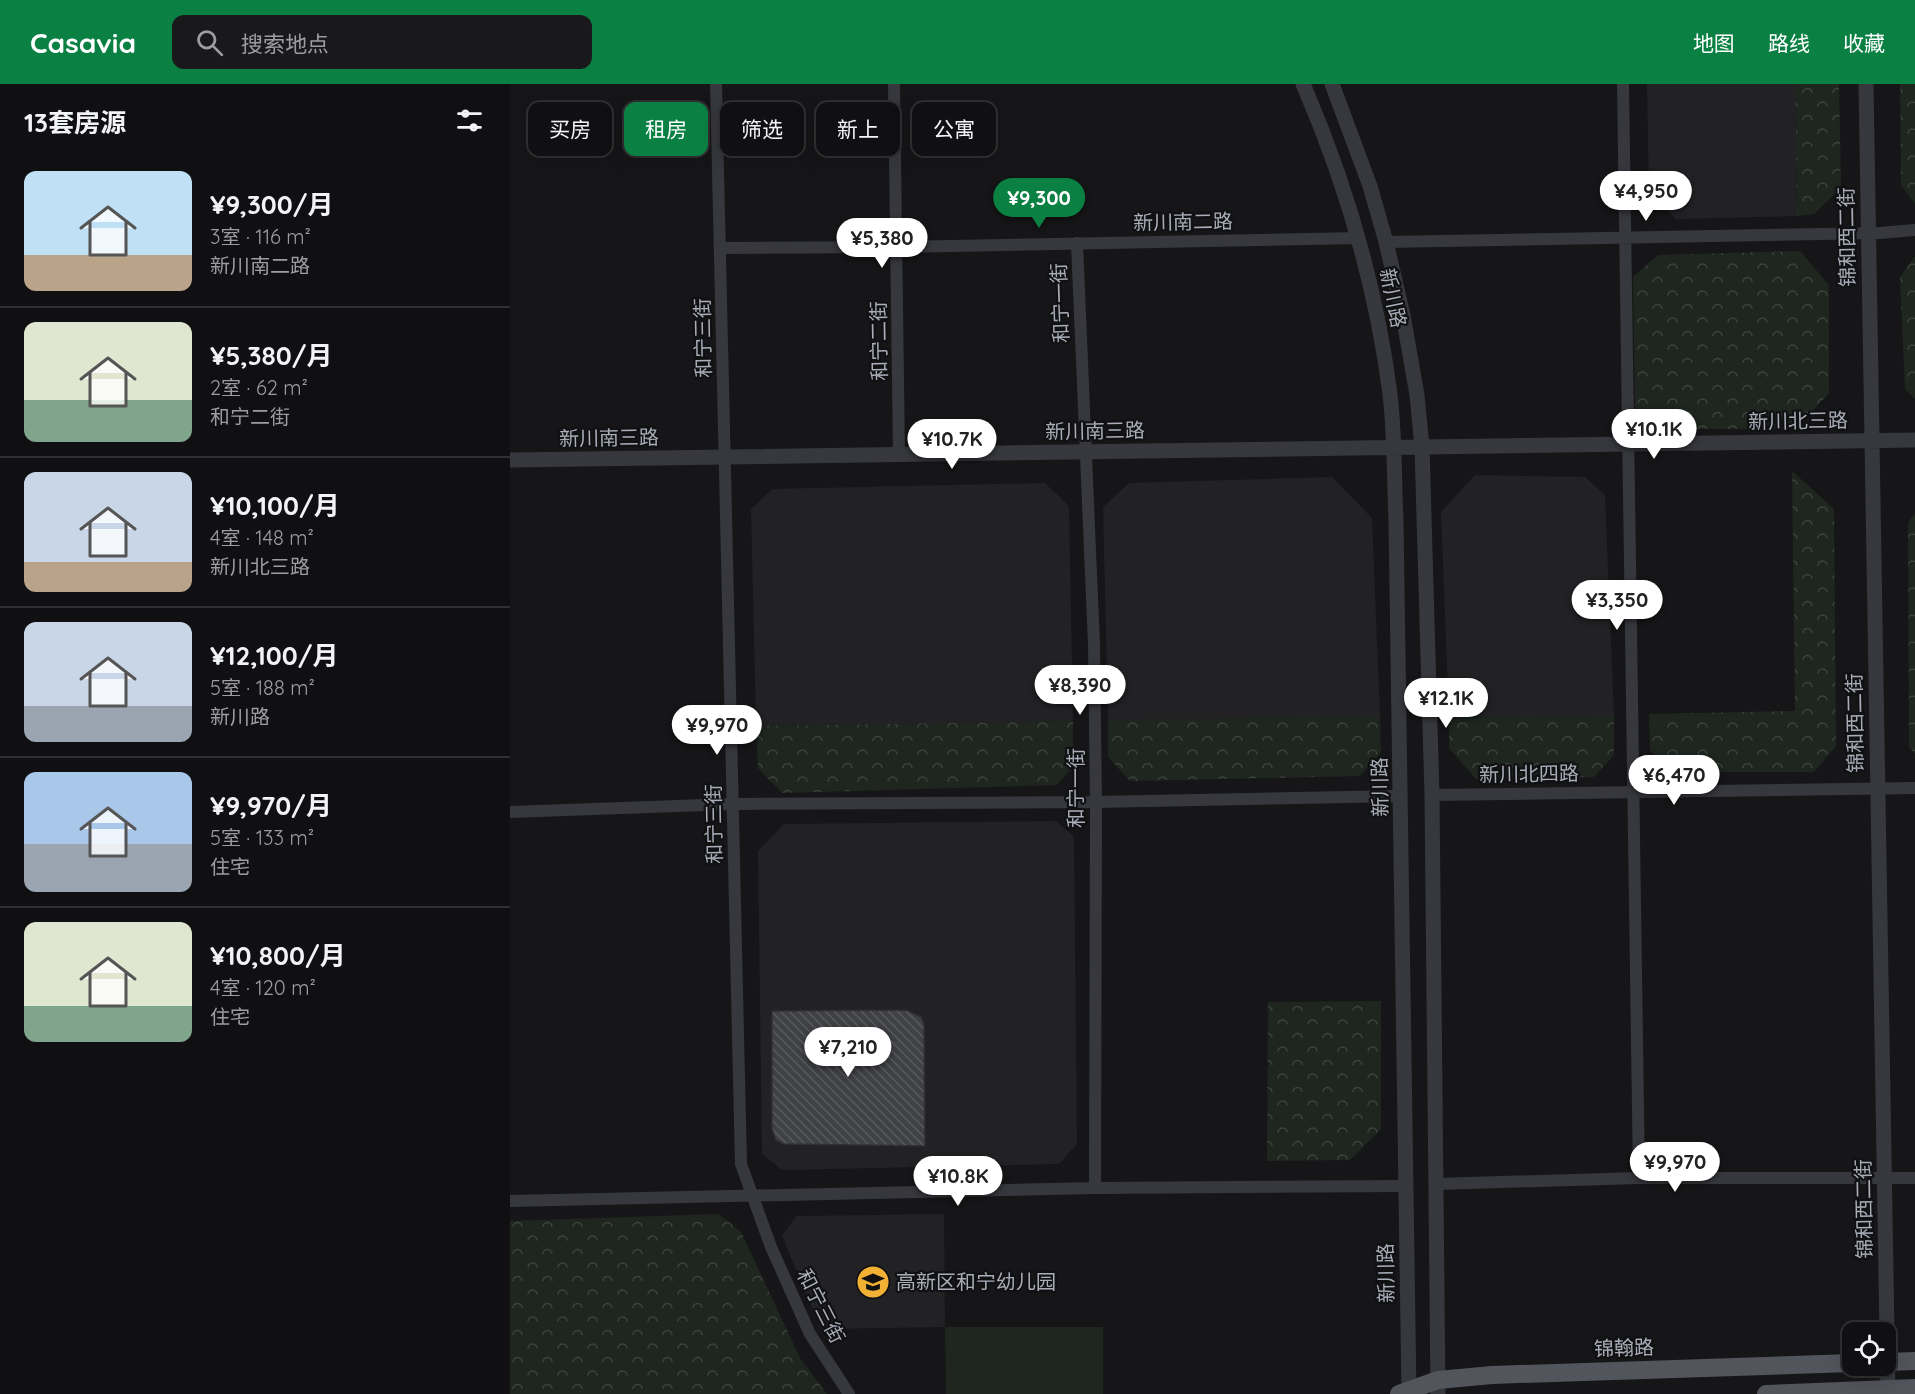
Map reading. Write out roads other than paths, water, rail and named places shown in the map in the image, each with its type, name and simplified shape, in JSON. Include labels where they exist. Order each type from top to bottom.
[{"type":"main road","points":[[1896,1362],[1915,1361]]},
{"type":"main road","name":"锦翰路","points":[[1406,1393],[1492,1375],[1842,1363]]},
{"type":"main road","points":[[1766,1394],[1888,1392],[1915,1388]]},
{"type":"street","name":"和宁三街","points":[[716,84],[741,1164],[771,1247],[810,1334],[849,1394]]},
{"type":"street","name":"和宁二街","points":[[894,84],[899,454]]},
{"type":"street","name":"新川路","points":[[1303,84],[1324,133],[1359,238],[1376,310],[1390,396],[1396,533],[1401,796],[1406,1393]]},
{"type":"street","name":"新川路","points":[[1332,84],[1370,186],[1386,242],[1403,315],[1417,395],[1422,447],[1432,795],[1438,1387]]},
{"type":"street","points":[[1623,84],[1639,1178]]},
{"type":"street","name":"锦和西二街","points":[[1866,84],[1886,1322]]},
{"type":"street","points":[[1386,242],[1868,233],[1912,230]]},
{"type":"street","name":"新川南二路","points":[[720,248],[1359,238]]},
{"type":"street","name":"和宁一街","points":[[1077,243],[1094,645],[1095,1188]]},
{"type":"street","name":"新川北三路","points":[[1393,447],[1915,440]]},
{"type":"street","name":"新川南三路","points":[[510,460],[1393,447]]},
{"type":"street","name":"新川北四路","points":[[1432,795],[1915,788]]},
{"type":"street","points":[[510,812],[733,804],[1096,802],[1401,796]]},
{"type":"street","points":[[1435,1184],[1639,1178],[1884,1176],[1915,1178]]},
{"type":"street","points":[[510,1201],[1095,1188],[1405,1186]]},
{"type":"street","name":"锦和西二街","points":[[1887,1376],[1888,1392]]},
{"type":"place","name":"高新区和宁幼儿园","points":[[873,1282]]}]
